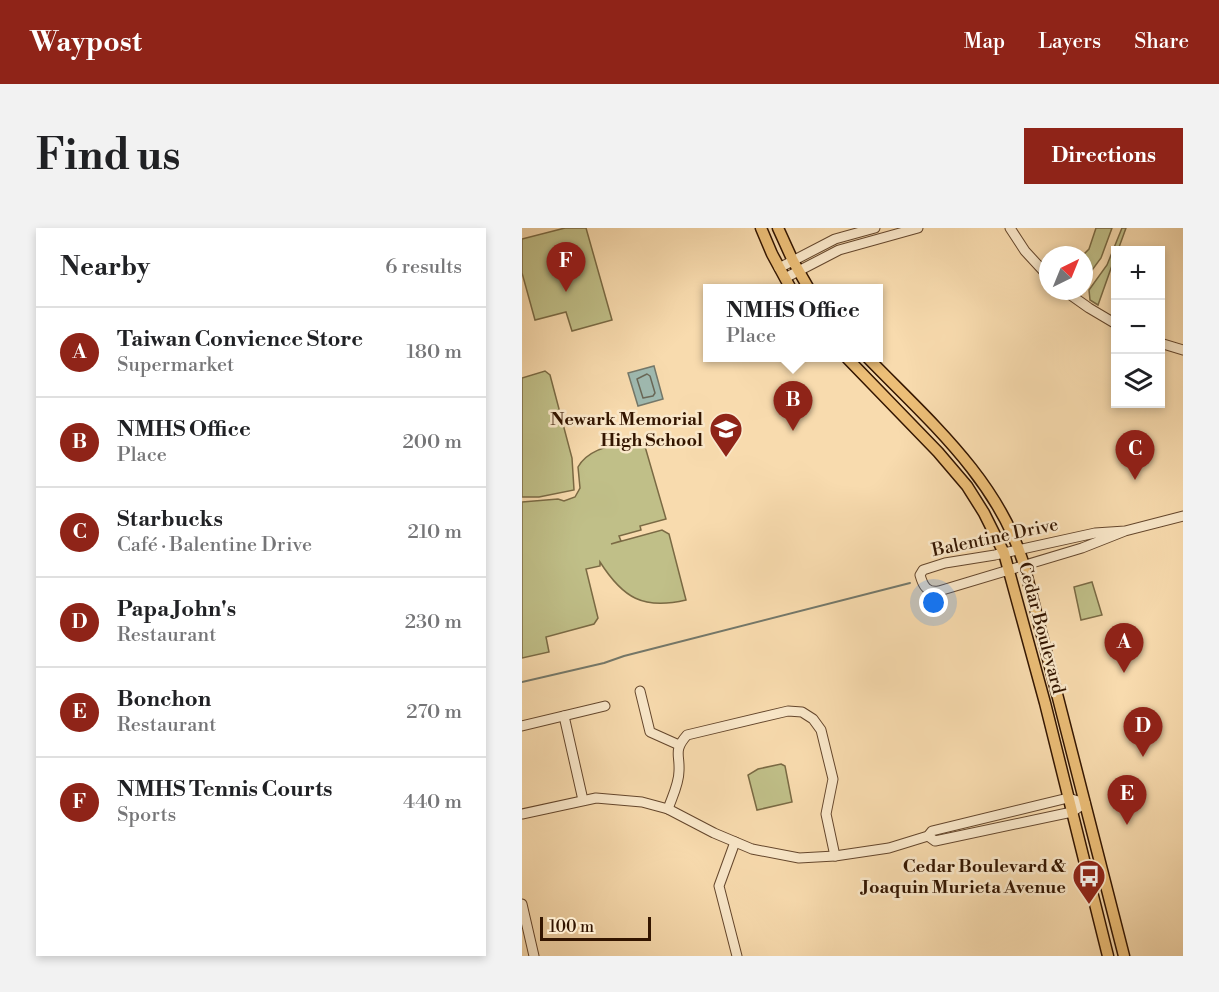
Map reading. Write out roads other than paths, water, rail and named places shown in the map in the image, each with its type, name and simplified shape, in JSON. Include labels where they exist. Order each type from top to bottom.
[{"type":"main road","points":[[761,228],[789,284]]},
{"type":"main road","points":[[778,228],[795,266],[806,284]]},
{"type":"main road","name":"Cedar Boulevard","points":[[852,362],[938,452],[967,486],[984,513],[1004,553],[1108,956]]},
{"type":"main road","name":"Cedar Boulevard","points":[[873,362],[971,466],[998,506],[1019,549],[1124,956]]},
{"type":"street","points":[[782,273],[835,239],[874,228]]},
{"type":"street","points":[[795,266],[839,250],[918,228]]},
{"type":"street","points":[[1010,228],[1025,251],[1039,266]]},
{"type":"street","points":[[1079,300],[1111,321]]},
{"type":"street","points":[[1165,344],[1183,350]]},
{"type":"street","name":"Balentine Drive","points":[[1125,531],[1095,533],[930,567],[923,570],[920,575],[926,588],[932,592],[939,591],[1090,545],[1125,531],[1183,516]]},
{"type":"street","points":[[640,691],[650,732],[679,745]]},
{"type":"street","points":[[522,726],[605,706]]},
{"type":"street","points":[[668,809],[679,771],[677,753],[679,745],[687,735],[788,711],[802,712],[813,719],[821,730],[833,779],[826,814],[835,856]]},
{"type":"street","points":[[564,716],[583,800]]},
{"type":"street","points":[[522,814],[596,798],[642,802],[668,809],[752,849],[799,858],[835,856],[889,848],[928,836],[932,831],[1068,798],[1085,803]]},
{"type":"street","points":[[928,836],[935,841],[1072,812],[1085,803]]},
{"type":"street","points":[[735,842],[719,886],[737,956]]},
{"type":"street","points":[[522,904],[534,956]]},
{"type":"water","points":[[654,366],[663,399],[638,406],[628,373]]},
{"type":"waterway","points":[[522,682],[604,663],[910,583]]},
{"type":"place","name":"NMHS Tennis Courts","points":[[566,292]]},
{"type":"place","name":"NMHS Office","points":[[793,431]]},
{"type":"place","name":"Newark Memorial High School","points":[[726,458]]},
{"type":"place","name":"Starbucks","points":[[1135,480]]},
{"type":"place","name":"Taiwan Convience Store","points":[[1124,673]]},
{"type":"place","name":"Papa John's","points":[[1143,757]]},
{"type":"place","name":"Bonchon","points":[[1127,825]]},
{"type":"place","name":"Cedar Boulevard & Joaquin Murieta Avenue","points":[[1089,905]]}]
